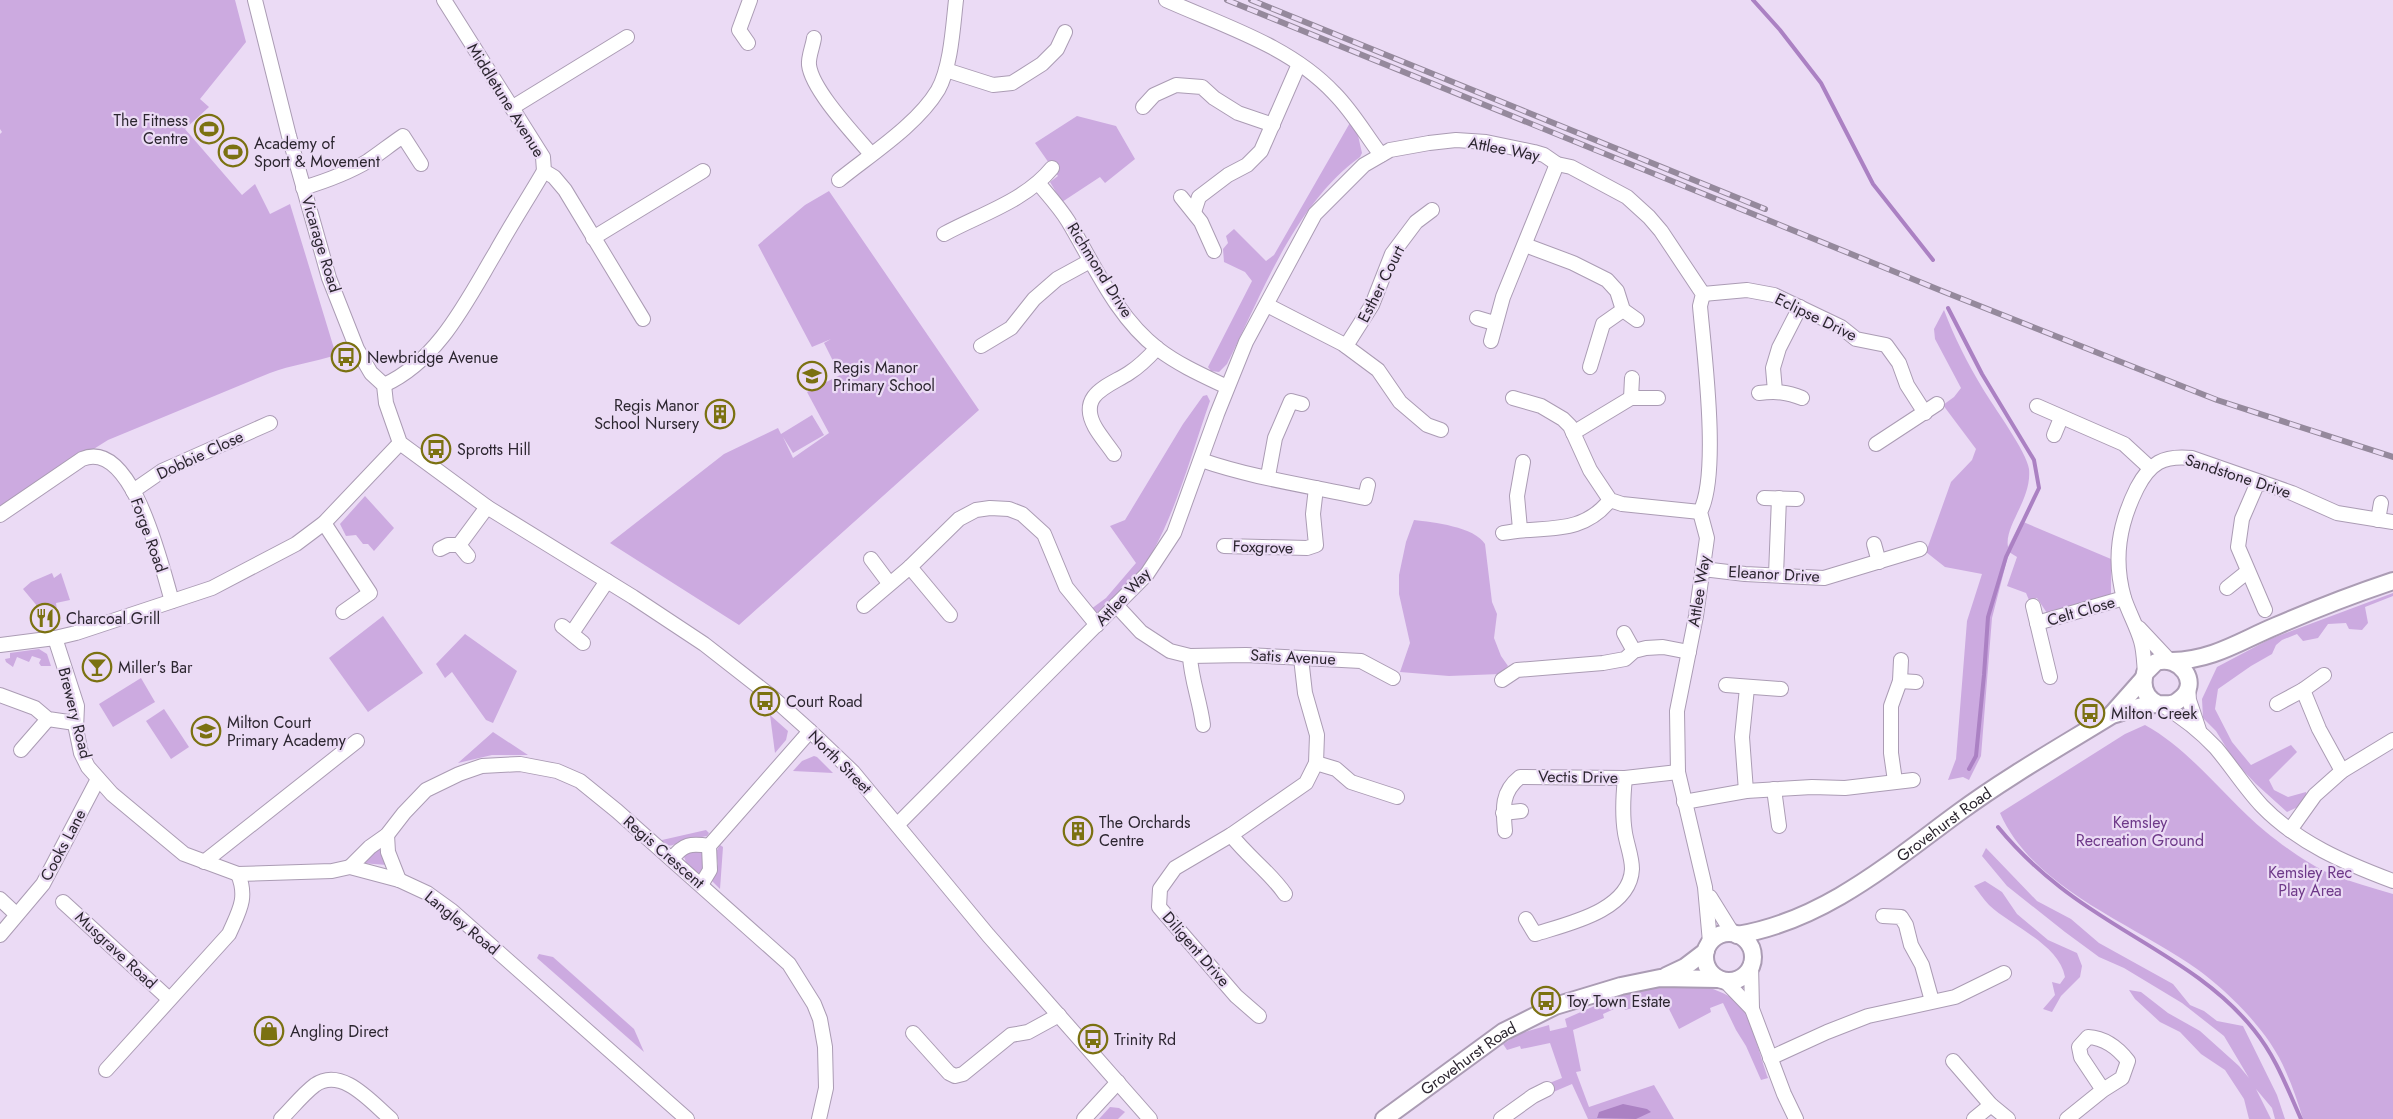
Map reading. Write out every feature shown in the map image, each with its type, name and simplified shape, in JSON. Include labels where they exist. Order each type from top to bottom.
[{"type":"street","name":"Vicarage Road","points":[[255,0],[303,188],[329,278],[349,332],[365,365],[384,385]]},
{"type":"street","name":"Middletune Avenue","points":[[444,0],[543,157],[544,171],[554,177],[565,190],[643,319]]},
{"type":"street","points":[[748,43],[739,30],[750,0]]},
{"type":"street","points":[[839,180],[924,108],[938,89],[946,70],[956,0]]},
{"type":"street","points":[[1167,0],[1270,46],[1311,71],[1360,123],[1365,135],[1381,155]]},
{"type":"street","points":[[946,70],[993,85],[1012,83],[1042,64],[1057,49],[1065,32]]},
{"type":"street","points":[[513,107],[627,37]]},
{"type":"street","points":[[814,38],[809,66],[812,75],[831,106],[871,154]]},
{"type":"street","points":[[1194,212],[1199,197],[1228,174],[1252,171],[1299,64]]},
{"type":"street","points":[[1143,107],[1154,95],[1176,85],[1202,87],[1214,98],[1238,113],[1273,124]]},
{"type":"street","points":[[303,188],[351,170],[403,136],[421,164]]},
{"type":"street","name":"Attlee Way","points":[[898,824],[1147,574],[1174,533],[1227,387],[1246,342],[1268,305],[1315,214],[1364,165],[1390,150],[1456,140],[1486,142],[1544,155],[1557,164],[1571,167],[1627,197],[1661,231],[1703,294]]},
{"type":"street","points":[[1491,341],[1494,323],[1557,164]]},
{"type":"street","points":[[944,234],[994,210],[1039,184],[1053,168]]},
{"type":"street","points":[[0,645],[55,638],[212,588],[296,544],[324,523],[400,443],[386,403],[384,385],[406,373],[439,342],[477,284],[544,171]]},
{"type":"street","points":[[593,238],[703,171]]},
{"type":"street","name":"Richmond Drive","points":[[1039,184],[1066,218],[1121,309],[1157,348],[1199,374],[1227,387]]},
{"type":"street","points":[[1181,197],[1194,212],[1214,251]]},
{"type":"street","name":"Esther Court","points":[[1346,346],[1372,305],[1392,254],[1410,218],[1432,210]]},
{"type":"street","points":[[1526,244],[1607,280],[1617,291],[1623,310],[1637,320]]},
{"type":"street","points":[[981,346],[1011,328],[1034,299],[1057,279],[1090,261]]},
{"type":"street","name":"Eclipse Drive","points":[[1703,294],[1747,290],[1774,296],[1841,327],[1856,339],[1886,345],[1899,363],[1907,385],[1925,413]]},
{"type":"street","points":[[1513,398],[1541,406],[1563,419],[1574,433],[1590,470],[1610,500],[1622,504],[1700,512],[1706,501],[1709,484],[1707,397],[1700,306],[1703,294]]},
{"type":"street","points":[[1268,305],[1346,346],[1378,370],[1400,402],[1427,425],[1441,430]]},
{"type":"street","points":[[1775,391],[1773,368],[1779,348],[1800,307]]},
{"type":"street","points":[[1590,367],[1602,324],[1623,310]]},
{"type":"street","points":[[1477,318],[1494,323]]},
{"type":"street","points":[[1114,454],[1094,426],[1090,410],[1093,396],[1105,386],[1128,374],[1157,348]]},
{"type":"street","points":[[1631,398],[1632,378]]},
{"type":"street","points":[[1759,393],[1788,392],[1802,398]]},
{"type":"street","points":[[1574,433],[1631,398],[1658,398]]},
{"type":"street","points":[[1268,476],[1275,438],[1291,401],[1302,404]]},
{"type":"street","points":[[1876,444],[1937,404]]},
{"type":"street","points":[[2037,406],[2124,444],[2149,467],[2121,523],[2119,556],[2124,598],[2141,641],[2147,695],[2199,732],[2216,748],[2262,806],[2290,830],[2325,853],[2393,881]]},
{"type":"street","points":[[2054,435],[2061,418]]},
{"type":"street","name":"Dobbie Close","points":[[133,491],[162,471],[270,423]]},
{"type":"street","name":"North Street","points":[[400,443],[487,507],[607,581],[722,657],[810,731],[853,772],[988,934],[1150,1119]]},
{"type":"street","name":"Forge Road","points":[[0,515],[88,457],[96,456],[110,462],[124,476],[150,526],[172,601]]},
{"type":"street","name":"Sandstone Drive","points":[[2149,467],[2166,459],[2192,458],[2292,493],[2337,513],[2393,522]]},
{"type":"street","points":[[1201,460],[1236,472],[1268,476],[1365,498],[1368,485]]},
{"type":"street","points":[[1520,529],[1517,496],[1523,462]]},
{"type":"street","points":[[2258,483],[2242,519],[2238,536],[2240,556],[2247,573],[2255,584],[2265,610]]},
{"type":"street","name":"Foxgrove","points":[[1224,546],[1307,548],[1316,545],[1313,514],[1316,488]]},
{"type":"street","points":[[1764,498],[1797,499]]},
{"type":"street","points":[[1776,575],[1779,498]]},
{"type":"street","points":[[1503,532],[1572,526],[1595,515],[1610,500]]},
{"type":"street","points":[[2378,520],[2381,503]]},
{"type":"street","points":[[440,549],[448,545],[464,551],[487,507]]},
{"type":"street","points":[[864,606],[910,567],[959,519],[976,510],[1009,509],[1022,514],[1044,534],[1066,587],[1097,625]]},
{"type":"street","name":"Attlee Way","points":[[1700,512],[1707,538],[1677,711],[1678,772],[1705,887],[1708,946]]},
{"type":"street","points":[[324,523],[370,593],[344,612]]},
{"type":"street","points":[[1874,544],[1879,562]]},
{"type":"street","name":"Eleanor Drive","points":[[1703,569],[1824,578],[1920,549]]},
{"type":"street","points":[[871,559],[889,583]]},
{"type":"street","points":[[910,567],[951,615]]},
{"type":"street","points":[[2227,588],[2247,573]]},
{"type":"street","points":[[2144,676],[2156,662],[2190,661],[2217,654],[2255,634],[2393,580]]},
{"type":"street","points":[[583,643],[567,630],[607,581]]},
{"type":"street","name":"Celt Close","points":[[2037,623],[2124,598]]},
{"type":"street","name":"Satis Avenue","points":[[1116,605],[1135,626],[1170,651],[1190,656],[1246,655],[1361,661],[1393,678]]},
{"type":"street","name":"Celt Close","points":[[2033,606],[2050,677]]},
{"type":"street","points":[[2132,620],[2171,660],[2185,670],[2192,711],[2199,732]]},
{"type":"street","points":[[1624,633],[1634,651]]},
{"type":"street","name":"Brewery Road","points":[[55,638],[77,706],[75,723],[81,753],[88,767],[98,779],[184,854]]},
{"type":"street","points":[[1502,680],[1517,670],[1603,663],[1625,659],[1634,651],[1646,648],[1663,647],[1689,652]]},
{"type":"street","points":[[2160,704],[2178,701],[2186,693],[2188,685],[2217,654]]},
{"type":"street","points":[[1190,656],[1190,673],[1200,703],[1203,725]]},
{"type":"street","points":[[1301,658],[1305,693],[1317,735],[1316,763],[1336,770],[1351,782],[1397,797]]},
{"type":"street","points":[[1895,782],[1891,753],[1891,706],[1900,681],[1901,660]]},
{"type":"street","points":[[2277,704],[2324,675]]},
{"type":"street","name":"Grovehurst Road","points":[[2112,715],[2144,676]]},
{"type":"street","points":[[1900,681],[1916,682]]},
{"type":"street","points":[[1726,685],[1781,689]]},
{"type":"street","points":[[1746,791],[1742,737],[1747,688]]},
{"type":"street","points":[[2303,690],[2319,729],[2342,771]]},
{"type":"street","points":[[0,695],[35,708],[48,719],[75,723]]},
{"type":"street","name":"Grovehurst Road","points":[[1735,934],[1773,927],[1856,888],[1959,812],[2112,715],[2160,704]]},
{"type":"street","points":[[21,750],[48,719]]},
{"type":"street","points":[[701,885],[710,870],[709,846],[810,731]]},
{"type":"street","points":[[2290,830],[2315,795],[2342,771],[2393,740]]},
{"type":"street","points":[[204,862],[357,741]]},
{"type":"street","name":"Diligent Drive","points":[[1259,1016],[1236,996],[1159,906],[1160,889],[1175,868],[1231,835],[1306,783],[1316,763]]},
{"type":"street","name":"Regis Crescent","points":[[350,867],[370,847],[387,835],[426,790],[444,780],[482,766],[520,764],[557,771],[580,781],[789,964],[814,1004],[820,1019],[827,1067],[826,1088],[819,1119]]},
{"type":"street","name":"Vectis Drive","points":[[1505,831],[1503,799],[1508,789],[1520,777],[1625,778],[1678,772]]},
{"type":"street","points":[[1526,919],[1537,940],[1583,920],[1610,904],[1625,891],[1631,879],[1632,867],[1622,810],[1625,778]]},
{"type":"street","name":"Cooks Lane","points":[[0,935],[43,884],[98,779]]},
{"type":"street","points":[[1684,802],[1746,791],[1812,787],[1845,788],[1913,780]]},
{"type":"street","points":[[1774,789],[1779,826]]},
{"type":"street","points":[[1503,813],[1521,811]]},
{"type":"street","points":[[387,835],[388,852],[399,880]]},
{"type":"street","points":[[1231,835],[1255,864],[1274,877],[1286,894]]},
{"type":"street","points":[[672,860],[679,849],[687,844],[709,846]]},
{"type":"street","name":"Langley Road","points":[[184,854],[238,874],[332,871],[350,867],[399,880],[427,893],[452,911],[687,1119]]},
{"type":"street","name":"Musgrave Road","points":[[106,1070],[168,998],[229,934],[237,916],[244,889],[238,874]]},
{"type":"street","name":"Attlee Way","points":[[1705,887],[1717,911],[1735,934]]},
{"type":"street","points":[[0,898],[16,914]]},
{"type":"street","name":"Musgrave Road","points":[[63,902],[168,998]]},
{"type":"street","points":[[1883,916],[1901,917],[1906,924],[1911,945],[1922,965],[1932,1001]]},
{"type":"street","points":[[1721,980],[1739,979],[1745,974],[1773,927]]},
{"type":"street","points":[[1752,1010],[1707,966],[1708,946],[1719,935],[1735,934],[1748,943],[1752,961],[1752,1010],[1795,1118]]},
{"type":"street","name":"Grovehurst Road","points":[[1384,1119],[1503,1032],[1525,1020],[1555,1006],[1585,996],[1660,978],[1685,968],[1708,946]]},
{"type":"street","points":[[1770,1058],[1868,1016],[1955,997],[2004,973]]},
{"type":"street","name":"Grovehurst Road","points":[[1660,978],[1721,980]]},
{"type":"street","points":[[913,1033],[949,1073],[956,1076],[963,1074],[1011,1035],[1028,1032],[1059,1015]]},
{"type":"street","points":[[1953,1061],[1991,1105],[2008,1119]]},
{"type":"street","points":[[281,1119],[316,1084],[330,1081],[352,1086],[391,1119]]},
{"type":"street","points":[[1084,1119],[1118,1082]]},
{"type":"street","points":[[1501,1119],[1547,1089]]},
{"type":"street","points":[[2067,1119],[2103,1090]]},
{"type":"street","points":[[1974,1119],[1991,1105]]},
{"type":"green space","points":[[0,0],[235,0],[246,42],[200,99],[209,107],[185,129],[242,195],[255,184],[270,214],[290,204],[336,355],[270,373],[108,440],[0,508],[0,134],[2,132],[0,129]]},
{"type":"green space","points":[[1077,116],[1116,126],[1135,159],[1105,183],[1100,177],[1062,202],[1050,182],[1058,176],[1035,143]]},
{"type":"green space","points":[[1351,121],[1357,131],[1362,153],[1360,157],[1316,200],[1298,225],[1267,280],[1227,364],[1219,372],[1211,371],[1208,367],[1252,281],[1245,272],[1224,262],[1223,249],[1228,243],[1226,236],[1234,229],[1266,261],[1274,255]]},
{"type":"green space","name":"Regis Manor Primary School","points":[[829,191],[979,410],[739,625],[610,543],[724,454],[778,428],[781,434],[812,415],[824,435],[793,453],[783,437],[793,458],[829,433],[807,392],[840,375],[824,343],[831,339],[812,347],[758,245],[805,205]]},
{"type":"green space","points":[[1944,310],[1967,360],[2027,461],[2029,480],[2023,502],[2010,530],[2008,547],[2021,521],[2111,559],[2111,595],[2047,613],[2037,598],[2029,600],[2026,593],[2007,586],[2017,557],[2009,552],[1992,618],[1981,756],[1969,780],[1963,777],[1948,780],[1956,759],[1967,621],[1982,574],[1945,567],[1926,552],[1951,482],[1972,460],[1976,449],[1943,405],[1961,388],[1935,339],[1934,329]]},
{"type":"green space","points":[[1207,395],[1210,401],[1177,498],[1152,553],[1126,586],[1096,615],[1091,609],[1106,598],[1136,563],[1110,526],[1125,520],[1183,424],[1203,396]]},
{"type":"green space","points":[[365,496],[394,528],[374,551],[368,544],[363,544],[356,535],[346,536],[340,524]]},
{"type":"green space","points":[[1414,520],[1463,529],[1480,538],[1485,544],[1492,602],[1497,614],[1494,638],[1508,666],[1500,674],[1449,676],[1400,672],[1410,643],[1399,594],[1399,575],[1406,542]]},
{"type":"green space","points":[[52,573],[54,578],[61,573],[70,600],[56,603],[57,610],[37,612],[38,607],[23,589],[31,582]]},
{"type":"green space","points":[[2393,593],[2393,596],[2365,607],[2368,623],[2362,630],[2349,629],[2346,623],[2328,624],[2318,638],[2303,641],[2297,634],[2282,640],[2276,645],[2272,654],[2218,689],[2215,709],[2232,742],[2251,765],[2291,745],[2297,752],[2269,780],[2274,790],[2288,797],[2306,792],[2307,799],[2302,805],[2287,812],[2235,762],[2216,731],[2203,718],[2202,699],[2217,667],[2270,639]]},
{"type":"green space","points":[[383,616],[423,673],[368,712],[329,658]]},
{"type":"green space","points":[[465,634],[517,671],[493,723],[486,720],[452,672],[445,678],[436,664]]},
{"type":"green space","points":[[39,649],[47,654],[51,666],[41,666],[39,663],[41,659],[32,656],[29,662],[17,657],[13,667],[6,662],[5,659],[10,658],[10,653]]},
{"type":"green space","points":[[141,678],[155,702],[113,727],[99,704]]},
{"type":"green space","points":[[164,709],[189,747],[171,759],[146,721]]},
{"type":"green space","points":[[770,715],[788,731],[786,740],[775,753]]},
{"type":"green space","name":"Kemsley Recreation Ground","points":[[2145,725],[2178,748],[2251,819],[2297,855],[2331,874],[2393,894],[2393,1119],[2303,1119],[2291,1083],[2279,1057],[2260,1029],[2236,1002],[2197,969],[2172,952],[2087,903],[2060,884],[2015,840],[2000,813],[2125,734]]},
{"type":"green space","points":[[493,732],[528,755],[492,755],[458,763]]},
{"type":"green space","points":[[814,756],[833,773],[793,771],[802,761]]},
{"type":"green space","points":[[706,830],[709,833],[707,836],[691,838],[669,846],[661,843],[662,840]]},
{"type":"green space","points":[[720,845],[723,847],[720,889],[712,881],[718,864],[716,852]]},
{"type":"green space","points":[[1986,848],[2037,901],[2071,919],[2099,943],[2173,984],[2190,1005],[2204,1011],[2217,1021],[2243,1026],[2277,1095],[2285,1119],[2275,1119],[2272,1108],[2256,1089],[2271,1119],[2249,1119],[2244,1099],[2225,1070],[2201,1054],[2180,1032],[2160,1022],[2135,999],[2129,990],[2141,992],[2168,1013],[2200,1031],[2249,1078],[2224,1036],[2182,1003],[2124,968],[2099,957],[2065,932],[2007,886],[1982,856]]},
{"type":"green space","points":[[376,849],[382,850],[387,865],[361,863]]},
{"type":"green space","points":[[702,850],[708,860],[700,874],[687,865],[683,854],[685,851]]},
{"type":"green space","points":[[1985,881],[2002,892],[2017,914],[2048,940],[2077,953],[2082,966],[2080,977],[2061,996],[2052,1012],[2043,1009],[2055,995],[2052,982],[2060,984],[2065,977],[2061,965],[2044,945],[1987,903],[1974,886]]},
{"type":"green space","points":[[539,954],[553,957],[634,1029],[644,1052],[537,958]]},
{"type":"green space","points":[[1697,984],[1714,989],[1739,1004],[1752,1028],[1768,1078],[1761,1080],[1723,1003],[1710,1008],[1711,1012],[1679,1029],[1667,1005],[1660,1001],[1625,1010],[1623,1005],[1603,1014],[1604,1018],[1573,1030],[1581,1071],[1576,1072],[1589,1107],[1654,1085],[1674,1119],[1588,1119],[1572,1084],[1551,1093],[1547,1084],[1562,1078],[1550,1043],[1521,1049],[1520,1046],[1507,1050],[1503,1044],[1521,1033],[1549,1025],[1550,1031],[1567,1027],[1565,1019],[1608,1000],[1649,987]]},
{"type":"green space","points":[[1110,1107],[1119,1108],[1125,1112],[1118,1119],[1099,1119]]},
{"type":"shaded area","points":[[1623,1104],[1651,1112],[1636,1119],[1597,1118],[1599,1112]]},
{"type":"waterway","points":[[1753,0],[1780,30],[1821,83],[1873,184],[1933,260]]},
{"type":"waterway","points":[[1948,308],[1982,374],[2034,460],[2039,488],[2006,557],[1988,617],[1976,756],[1969,769]]},
{"type":"waterway","points":[[1998,827],[2027,858],[2060,887],[2084,905],[2187,970],[2234,1008],[2269,1051],[2301,1119]]},
{"type":"railway","points":[[1227,0],[1942,291],[2217,400],[2393,457]]},
{"type":"railway","points":[[1251,0],[1765,209]]},
{"type":"place","name":"The Fitness Centre","points":[[209,129]]},
{"type":"place","name":"Academy of Sport & Movement","points":[[233,152]]},
{"type":"place","name":"Newbridge Avenue","points":[[346,357]]},
{"type":"place","name":"Regis Manor Primary School","points":[[812,376]]},
{"type":"place","name":"Regis Manor School Nursery","points":[[720,414]]},
{"type":"place","name":"Sprotts Hill","points":[[436,449]]},
{"type":"place","name":"Charcoal Grill","points":[[45,618]]},
{"type":"place","name":"Miller's Bar","points":[[97,667]]},
{"type":"place","name":"Court Road","points":[[765,701]]},
{"type":"place","name":"Milton Creek","points":[[2090,713]]},
{"type":"place","name":"Milton Court Primary Academy","points":[[206,731]]},
{"type":"place","name":"The Orchards Centre","points":[[1078,831]]},
{"type":"place","name":"Toy Town Estate","points":[[1546,1001]]},
{"type":"place","name":"Angling Direct","points":[[269,1031]]},
{"type":"place","name":"Trinity Rd","points":[[1093,1039]]},
{"type":"park label","name":"Kemsley Rec Play Area","points":[[2310,881]]}]
